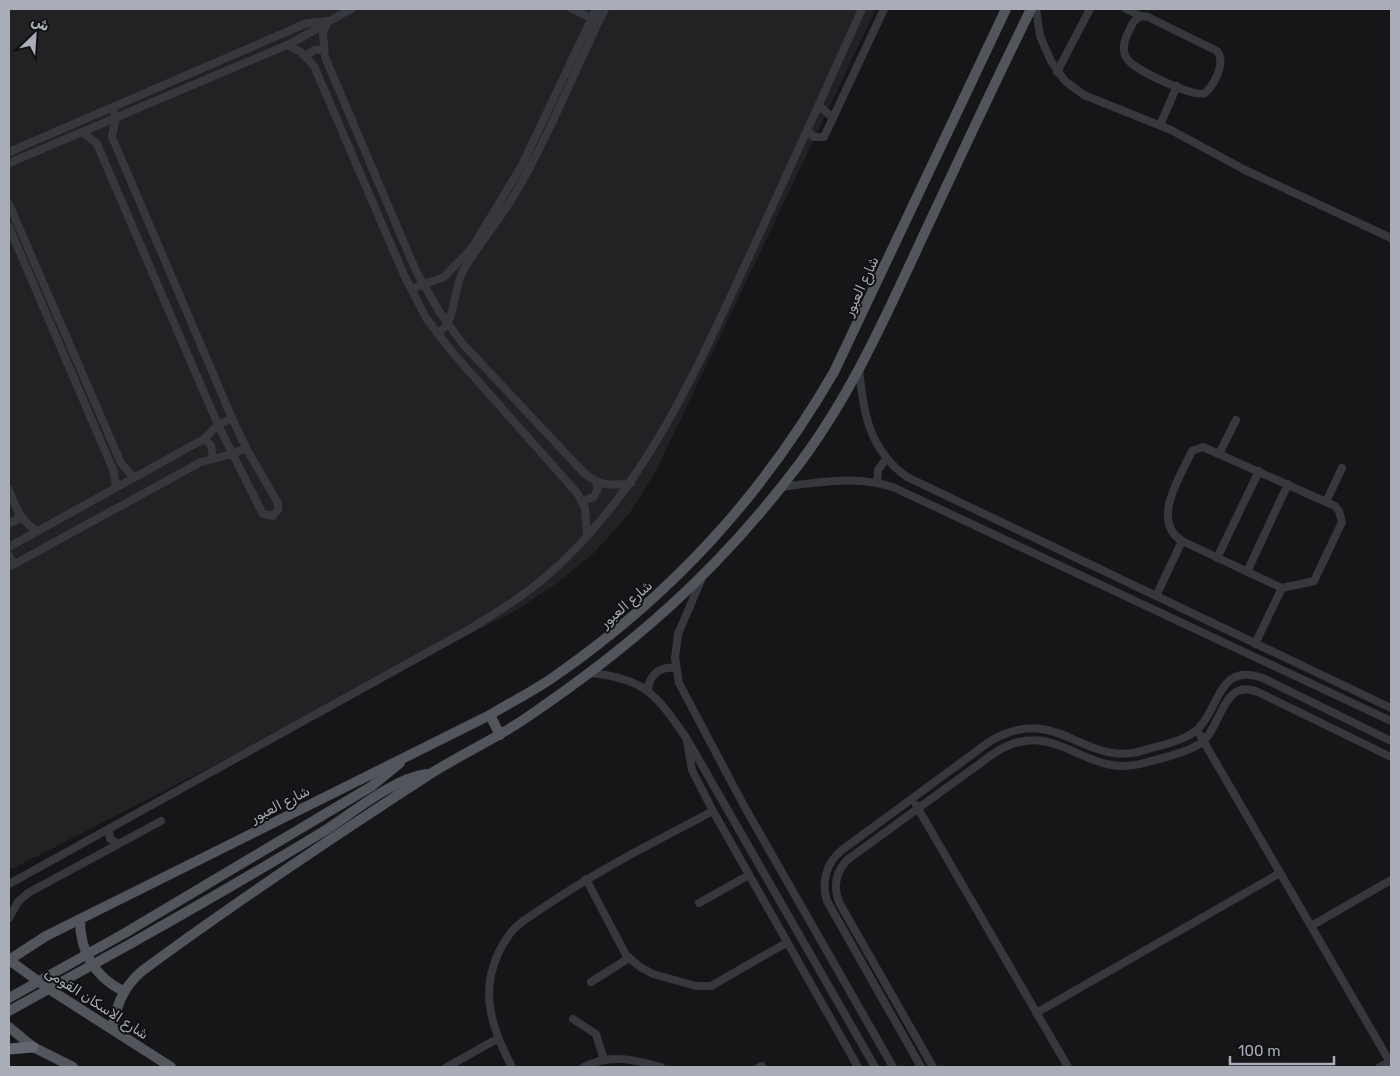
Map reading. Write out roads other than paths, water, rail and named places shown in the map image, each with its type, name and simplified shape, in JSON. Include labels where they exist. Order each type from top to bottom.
[{"type":"highway","points":[[9,1049],[33,1047]]},
{"type":"main road","name":"شارع العبور","points":[[9,960],[46,936],[490,715],[553,678],[638,614],[700,554],[770,471],[812,409],[849,344],[1006,9]]},
{"type":"main road","points":[[112,1028],[117,1005],[124,991],[132,980],[147,967],[256,890],[431,773],[500,735],[590,672],[650,626],[702,578],[742,535],[781,488],[814,443],[859,368],[879,330],[1031,9]]},
{"type":"main road","points":[[490,715],[500,735]]},
{"type":"main road","points":[[9,998],[125,933],[372,786],[406,756]]},
{"type":"main road","points":[[9,1012],[244,879],[357,810],[388,787],[413,777],[431,773]]},
{"type":"main road","points":[[80,920],[83,946],[90,962],[108,982],[124,991]]},
{"type":"main road","name":"شارع الاسكان القومى","points":[[9,960],[54,992],[171,1067]]},
{"type":"main road","points":[[9,1027],[33,1047],[73,1067]]},
{"type":"street","points":[[9,163],[287,45],[318,30],[328,21],[352,9]]},
{"type":"street","points":[[572,9],[595,20]]},
{"type":"street","points":[[595,20],[596,9]]},
{"type":"street","points":[[437,333],[448,324],[458,281],[465,267],[514,197],[595,20],[605,9]]},
{"type":"street","points":[[9,884],[153,806],[493,615],[544,579],[587,536],[630,483],[674,412],[722,315],[862,9]]},
{"type":"street","points":[[807,131],[814,137],[824,137],[884,9]]},
{"type":"street","points":[[1036,9],[1043,45],[1057,72],[1065,81],[1084,95],[1111,108],[1160,125],[1245,170],[1391,238]]},
{"type":"street","points":[[1057,72],[1090,9]]},
{"type":"street","points":[[1126,9],[1148,17],[1220,54],[1220,66],[1205,93],[1196,95],[1140,70],[1126,55],[1125,39],[1134,20],[1141,16]]},
{"type":"street","points":[[328,21],[323,33],[325,57],[396,226],[424,284],[448,324],[462,343],[584,473],[596,482],[614,486],[630,483]]},
{"type":"street","points":[[9,152],[307,23],[328,21]]},
{"type":"street","points":[[287,45],[306,56],[314,66],[411,290],[437,333],[582,501],[587,516],[587,536]]},
{"type":"street","points":[[306,56],[314,50],[324,49]]},
{"type":"street","points":[[1160,125],[1177,86]]},
{"type":"street","points":[[819,106],[832,118]]},
{"type":"street","points":[[82,132],[97,144],[232,454],[263,514],[273,516],[278,510],[278,503],[246,448],[232,418],[112,137],[116,117],[112,108]]},
{"type":"street","points":[[411,290],[424,284],[438,281],[450,273],[472,248],[499,206],[546,124]]},
{"type":"street","points":[[345,135],[357,130]]},
{"type":"street","points":[[97,144],[102,138],[112,137]]},
{"type":"street","points":[[364,181],[376,176]]},
{"type":"street","points":[[9,204],[124,467],[134,478]]},
{"type":"street","points":[[385,230],[396,226]]},
{"type":"street","points":[[9,227],[114,472],[116,488]]},
{"type":"street","points":[[450,273],[458,281]]},
{"type":"street","points":[[63,353],[72,348]]},
{"type":"street","points":[[859,368],[866,420],[872,436],[886,459],[901,473],[921,485],[1391,708]]},
{"type":"street","points":[[9,547],[204,439],[218,425],[232,418]]},
{"type":"street","points":[[1220,452],[1236,420]]},
{"type":"street","points":[[204,439],[211,445],[214,458]]},
{"type":"street","points":[[1203,446],[1259,471],[1339,510],[1342,522],[1320,573],[1310,583],[1282,588],[1182,541],[1171,529],[1168,506],[1192,451],[1203,446]]},
{"type":"street","points":[[9,555],[11,566],[201,462],[232,454],[246,448]]},
{"type":"street","points":[[877,483],[878,470],[886,459]]},
{"type":"street","points":[[114,472],[120,472],[124,467]]},
{"type":"street","points":[[1326,502],[1342,468]]},
{"type":"street","points":[[1217,558],[1259,471]]},
{"type":"street","points":[[582,501],[594,497],[598,488],[596,482]]},
{"type":"street","points":[[781,488],[826,482],[877,483],[895,488],[1391,721]]},
{"type":"street","points":[[1247,572],[1288,484]]},
{"type":"street","points":[[9,490],[19,514],[29,527],[38,531]]},
{"type":"street","points":[[9,523],[16,520],[19,514]]},
{"type":"street","points":[[55,521],[64,536]]},
{"type":"street","points":[[1156,596],[1182,541]]},
{"type":"street","points":[[702,578],[678,634],[676,668],[684,694],[892,1067]]},
{"type":"street","points":[[1255,644],[1282,588]]},
{"type":"street","points":[[648,690],[649,682],[656,672],[667,667],[676,668]]},
{"type":"street","points":[[590,672],[622,678],[648,690],[664,706],[687,740],[874,1067]]},
{"type":"street","points":[[921,1067],[826,896],[825,879],[828,868],[837,854],[989,742],[1016,729],[1033,727],[1050,729],[1099,750],[1118,755],[1131,754],[1186,736],[1197,730],[1225,684],[1238,677],[1249,675],[1265,679],[1391,741]]},
{"type":"street","points":[[933,1067],[836,893],[836,881],[840,870],[847,860],[994,754],[1013,743],[1029,740],[1054,743],[1101,764],[1123,768],[1143,764],[1194,747],[1204,741],[1228,700],[1237,692],[1248,690],[1260,693],[1391,757]]},
{"type":"street","points":[[1197,730],[1390,1061],[1380,1067]]},
{"type":"street","points":[[687,740],[692,770],[712,811],[857,1065],[847,1067]]},
{"type":"street","points":[[912,800],[1068,1067]]},
{"type":"street","points":[[512,1067],[497,1039],[490,1012],[489,988],[504,942],[522,922],[586,879],[712,811]]},
{"type":"street","points":[[9,918],[18,902],[28,893],[161,821]]},
{"type":"street","points":[[109,829],[110,839],[118,844]]},
{"type":"street","points":[[1036,1013],[1280,873]]},
{"type":"street","points":[[699,903],[748,875]]},
{"type":"street","points":[[586,879],[629,958],[653,974],[706,987],[720,982],[786,942]]},
{"type":"street","points":[[1311,926],[1391,880]]},
{"type":"street","points":[[848,938],[857,933]]},
{"type":"street","points":[[591,982],[629,958]]},
{"type":"street","points":[[573,1018],[596,1034],[604,1060]]},
{"type":"street","points":[[447,1067],[497,1039]]},
{"type":"street","points":[[584,1067],[604,1060],[621,1059],[661,1067]]}]
